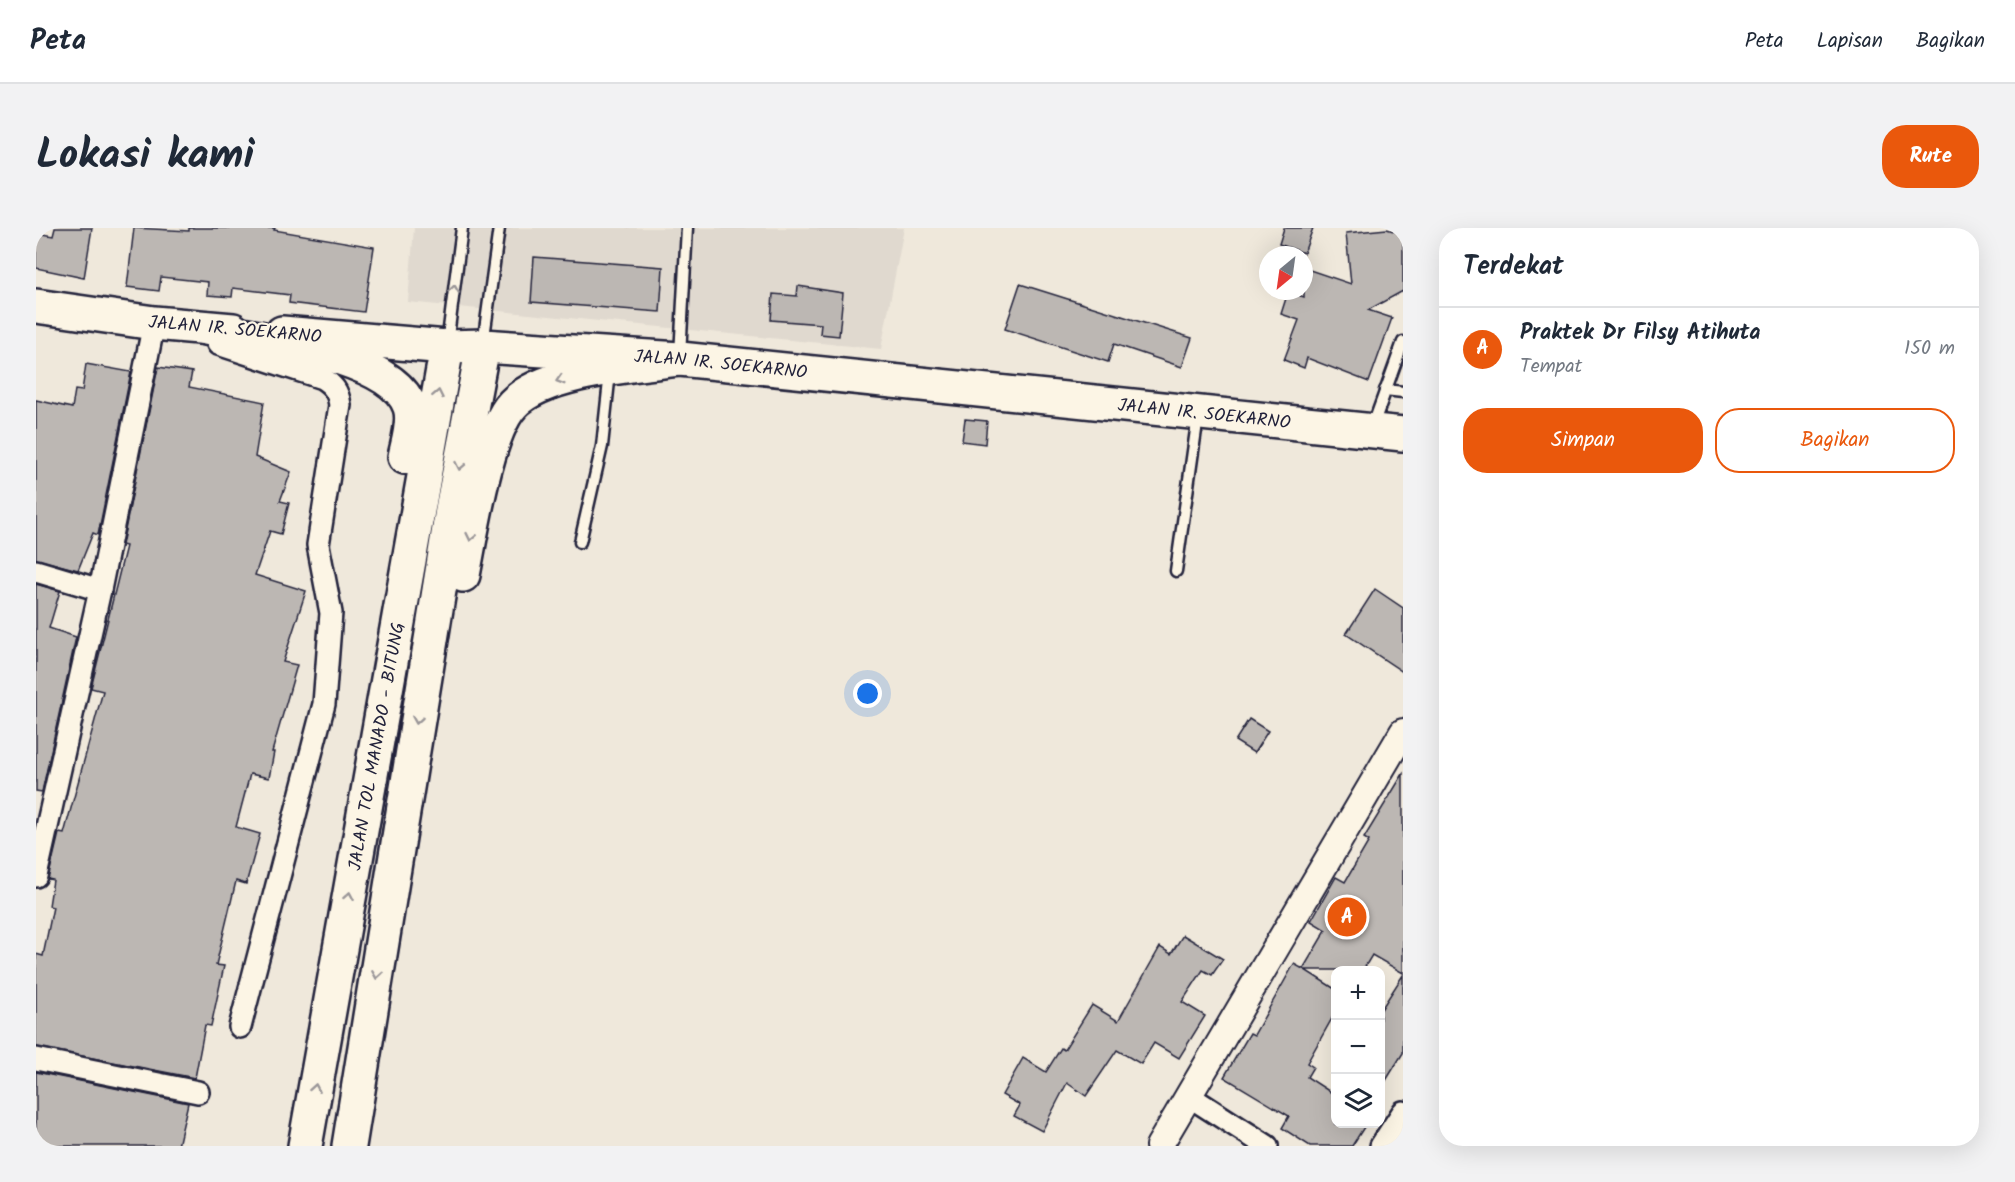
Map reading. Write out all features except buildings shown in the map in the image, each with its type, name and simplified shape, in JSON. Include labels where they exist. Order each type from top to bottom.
[{"type":"highway","name":"JALAN IR. SOEKARNO","points":[[36,306],[205,328],[447,347],[483,346],[680,358],[1403,434]]},
{"type":"highway","points":[[205,328],[347,359],[382,374],[402,392],[410,408],[411,424],[387,561],[389,664]]},
{"type":"highway","name":"JALAN TOL MANADO - BITUNG","points":[[349,1146],[423,688],[483,346]]},
{"type":"highway","name":"JALAN TOL MANADO - BITUNG","points":[[305,1146],[447,347]]},
{"type":"highway","points":[[423,688],[462,577],[487,461],[502,422],[513,404],[537,387],[581,373],[680,358]]},
{"type":"street","points":[[36,876],[100,590],[154,322],[322,378],[332,384],[338,394],[339,405],[318,545],[331,613],[324,704],[240,1027]]},
{"type":"street","points":[[36,571],[100,590]]},
{"type":"street","points":[[1159,1146],[1403,732]]},
{"type":"street","points":[[36,1059],[198,1092]]},
{"type":"street","points":[[1189,1096],[1267,1146]]},
{"type":"street","points":[[1381,1146],[1403,1112]]},
{"type":"lane","points":[[447,347],[462,228]]},
{"type":"lane","points":[[483,346],[499,228]]},
{"type":"lane","points":[[680,358],[687,228]]},
{"type":"lane","points":[[1371,431],[1403,342]]},
{"type":"lane","points":[[580,542],[602,446],[610,369]]},
{"type":"lane","points":[[1385,390],[1403,392]]},
{"type":"lane","points":[[1176,571],[1199,413]]},
{"type":"shaded area","points":[[414,228],[904,228],[881,349],[408,302]]},
{"type":"place","name":"Praktek Dr Filsy Atihuta","points":[[1347,917]]}]
